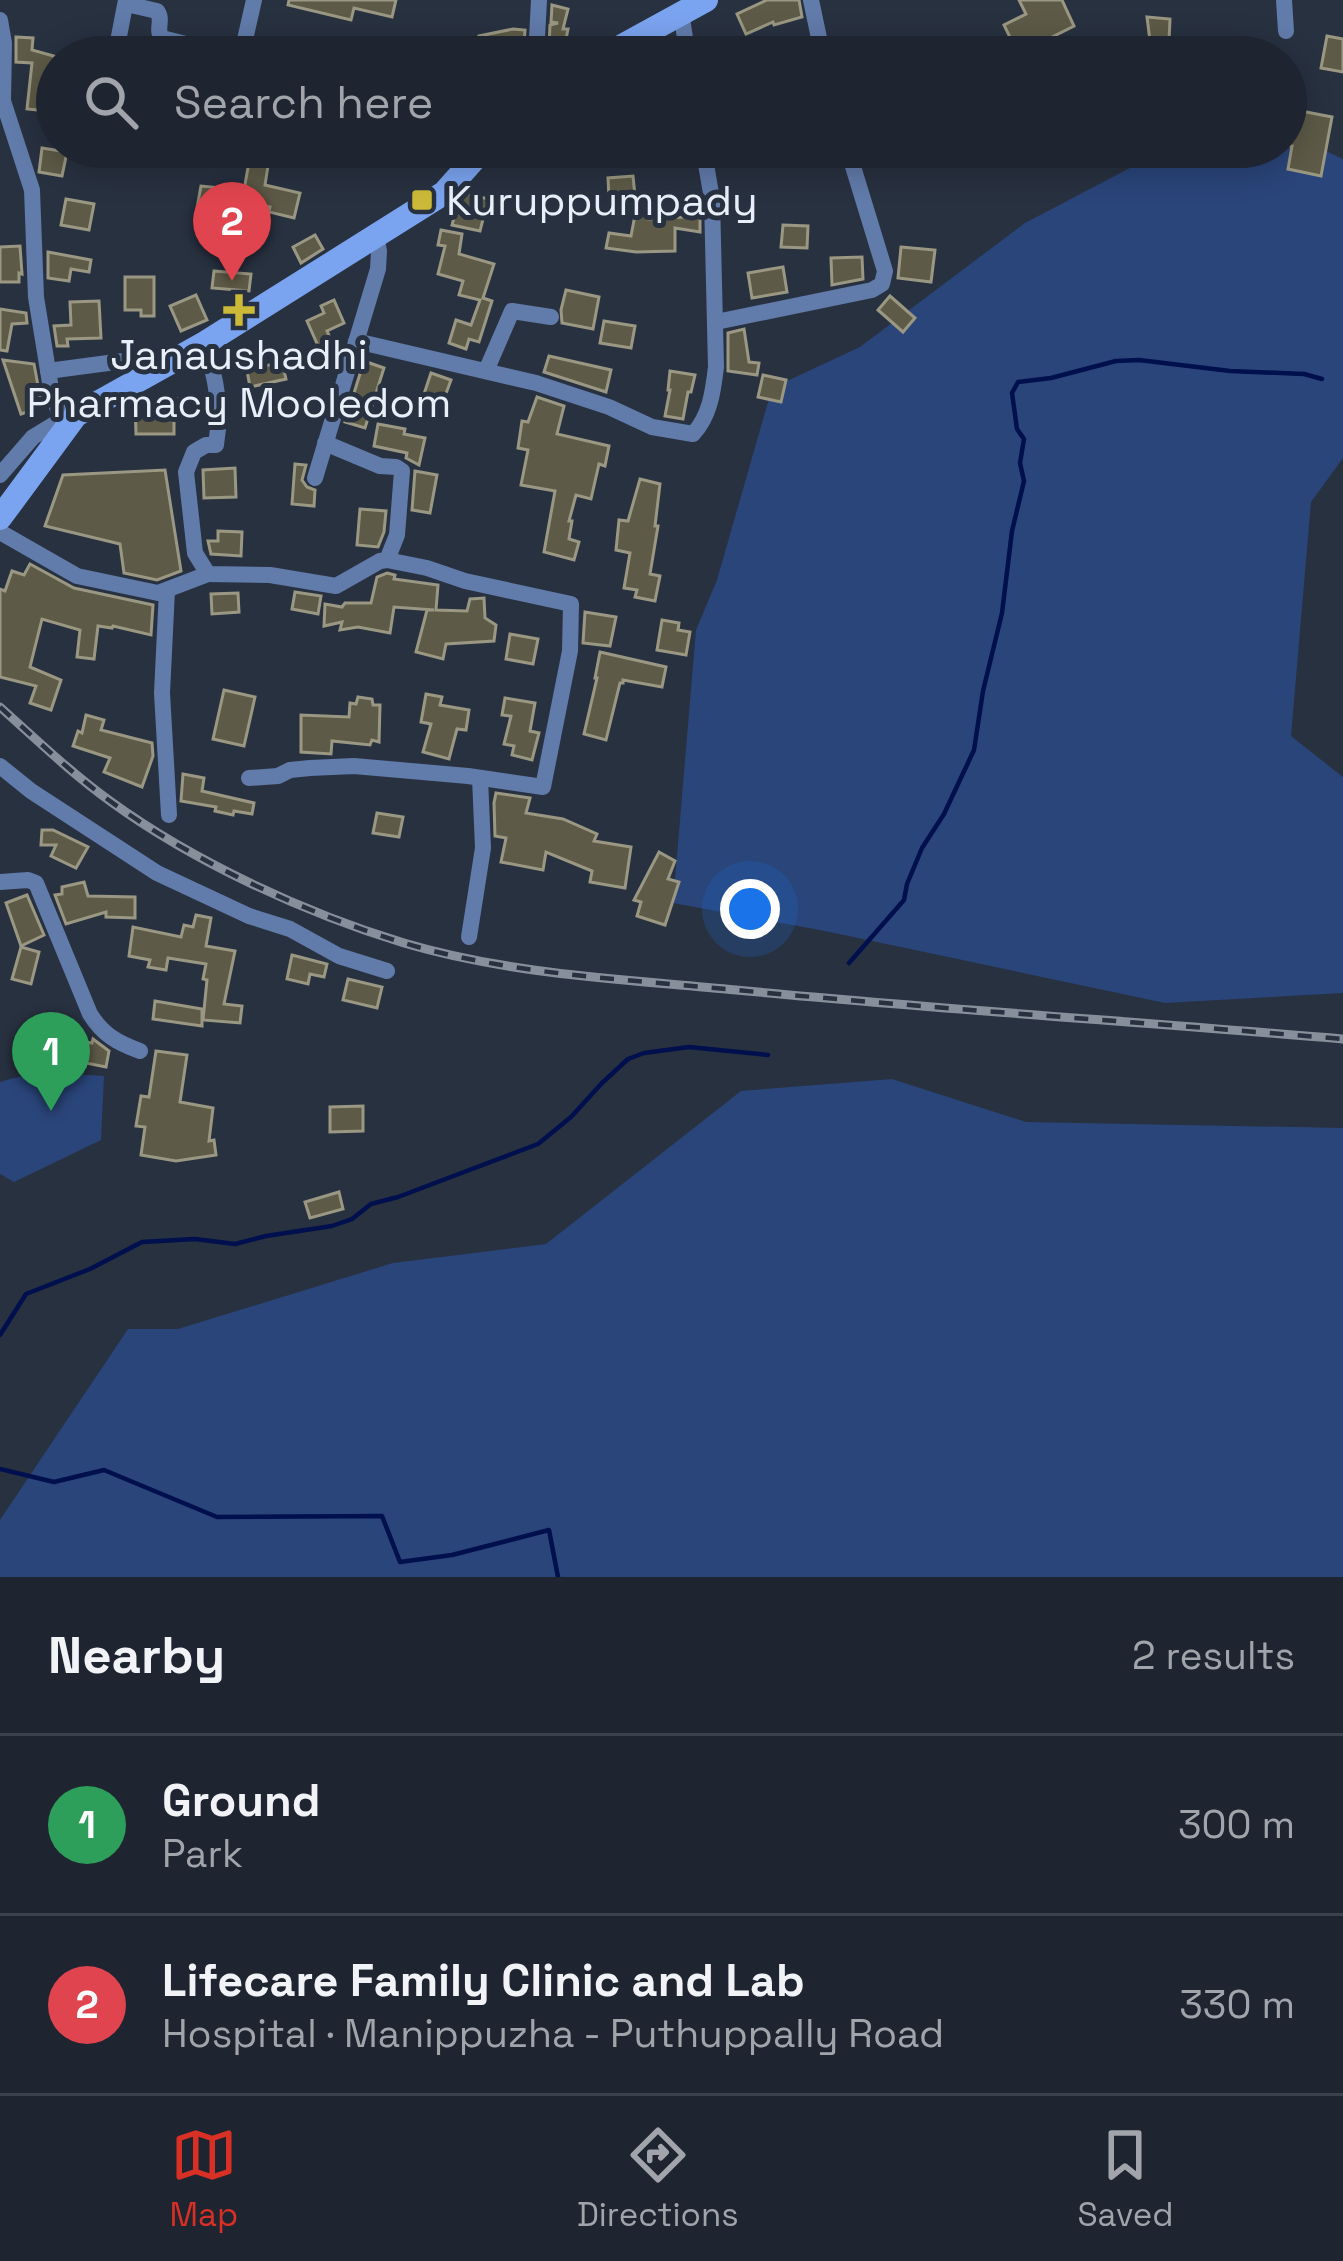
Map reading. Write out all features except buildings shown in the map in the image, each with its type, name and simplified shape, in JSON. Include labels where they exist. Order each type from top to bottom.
[{"type":"main road","points":[[639,36],[706,0]]},
{"type":"main road","points":[[0,518],[66,421],[205,343],[376,236],[444,193],[466,168]]},
{"type":"street","points":[[245,36],[254,0]]},
{"type":"street","points":[[537,36],[539,0]]},
{"type":"street","points":[[811,0],[819,36]]},
{"type":"street","points":[[1284,0],[1286,32]]},
{"type":"street","points":[[119,36],[126,2],[157,11],[160,36]]},
{"type":"street","points":[[681,12],[685,36]]},
{"type":"street","points":[[0,20],[3,101],[34,206],[36,297],[48,371],[66,421],[33,437],[0,475]]},
{"type":"street","points":[[0,153],[19,148]]},
{"type":"street","points":[[356,341],[536,383],[652,427],[693,434],[706,417],[714,391],[712,199],[707,168]]},
{"type":"street","points":[[716,322],[872,290],[882,284],[885,271],[853,168]]},
{"type":"street","points":[[315,478],[378,268],[376,236]]},
{"type":"street","points":[[486,371],[512,311],[551,317]]},
{"type":"street","points":[[205,343],[221,418],[216,446],[194,452],[186,472],[195,554],[208,574]]},
{"type":"street","points":[[48,371],[138,358],[161,368]]},
{"type":"street","points":[[325,443],[402,471],[397,535],[387,560]]},
{"type":"street","points":[[0,532],[77,576],[158,593],[208,574],[270,575],[336,586],[387,560],[571,604],[570,651],[543,788],[354,766],[310,767],[249,778]]},
{"type":"street","points":[[167,590],[163,693],[170,815]]},
{"type":"street","points":[[0,766],[157,873],[249,916],[290,929],[339,956],[387,971]]},
{"type":"street","points":[[469,937],[483,848],[480,778]]},
{"type":"street","points":[[0,882],[36,883],[96,1024],[112,1039],[140,1051]]},
{"type":"shaded area","points":[[1307,146],[1343,159],[1343,458],[1311,502],[1291,736],[1343,777],[1343,993],[1165,1003],[673,903],[696,630],[717,580],[772,388],[860,347],[1025,223],[1130,168],[1307,168]]},
{"type":"shaded area","points":[[36,1072],[104,1076],[101,1140],[14,1182],[0,1174],[0,1082]]},
{"type":"shaded area","points":[[892,1079],[1026,1122],[1343,1128],[1343,1577],[0,1577],[0,1520],[128,1329],[178,1329],[393,1263],[546,1244],[741,1091]]},
{"type":"waterway","points":[[849,963],[904,900],[922,848],[974,750],[1024,481],[1020,463],[1024,439],[1017,429],[1012,393],[1018,382],[1139,360],[1322,379]]},
{"type":"waterway","points":[[0,1335],[26,1294],[142,1242],[195,1239],[235,1244],[332,1226],[352,1219],[371,1204],[538,1144],[628,1059],[644,1053],[689,1047],[768,1055]]},
{"type":"waterway","points":[[0,1469],[54,1482],[104,1470],[217,1517],[382,1516],[400,1562],[452,1555],[549,1530],[558,1577]]},
{"type":"railway","points":[[0,707],[96,790],[177,845],[328,917],[445,954],[611,979],[1343,1039]]},
{"type":"place","name":"Kuruppumpady","points":[[422,200]]},
{"type":"place","name":"Lifecare Family Clinic and Lab","points":[[232,281]]},
{"type":"place","name":"Janaushadhi Pharmacy Mooledom","points":[[239,310]]},
{"type":"place","name":"Ground","points":[[51,1111]]}]
